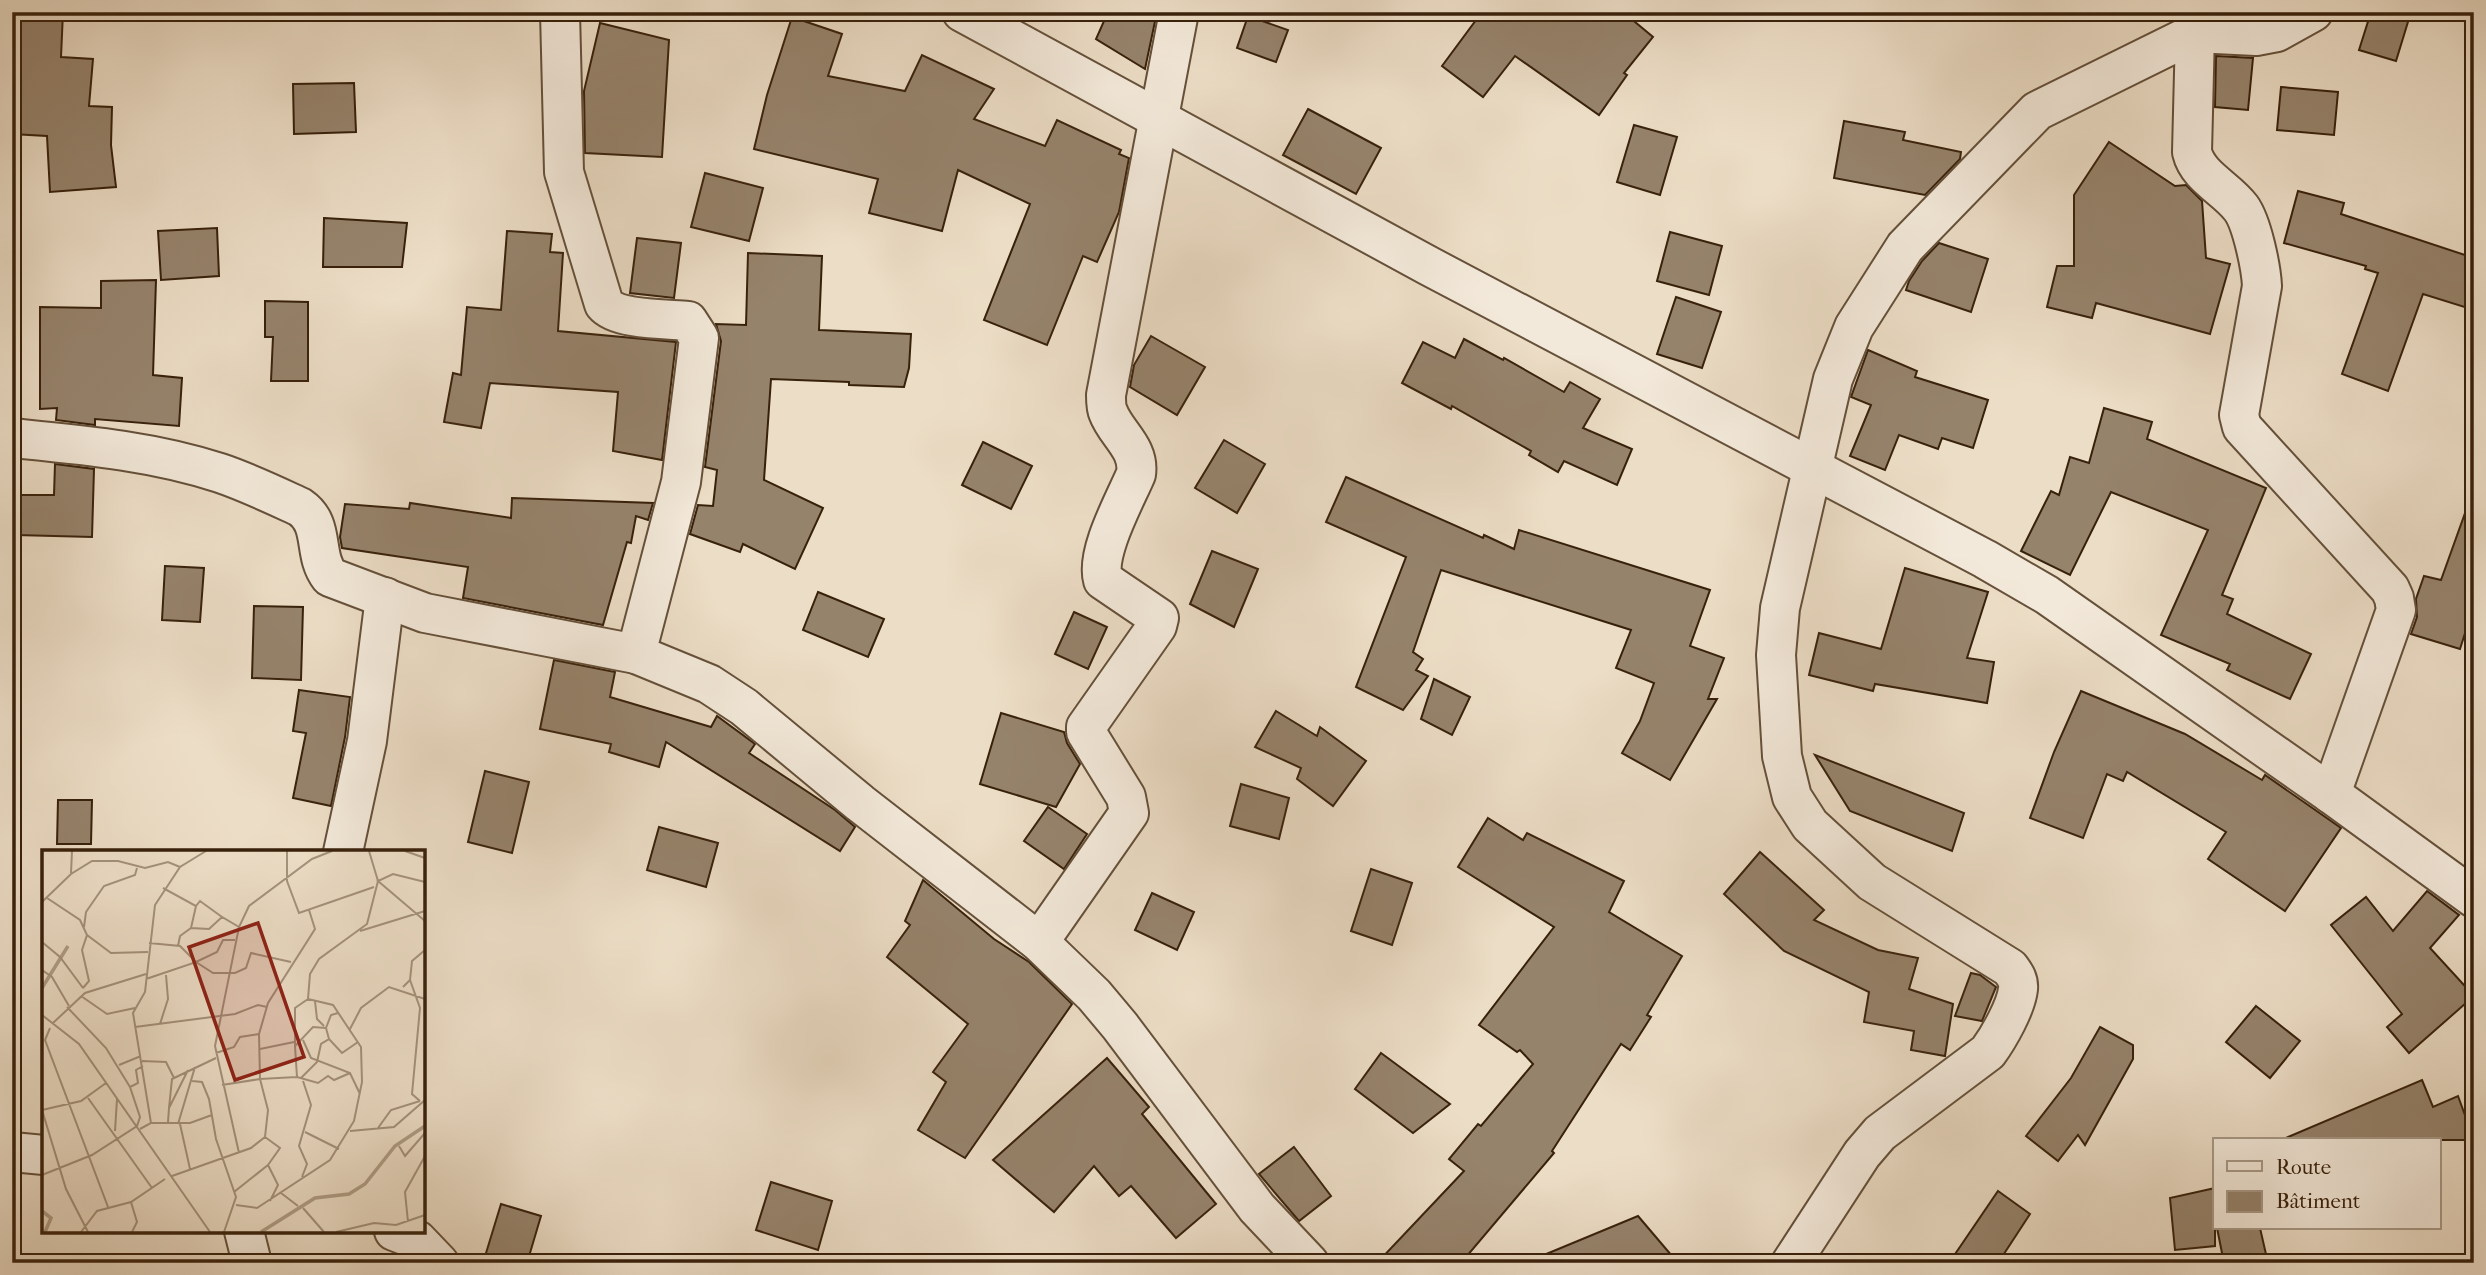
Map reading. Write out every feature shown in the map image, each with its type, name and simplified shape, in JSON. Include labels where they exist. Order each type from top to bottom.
[{"type":"street","points":[[560,12],[564,172],[604,304],[609,311],[621,314],[688,321],[699,338],[681,482],[636,654]]},
{"type":"street","points":[[962,12],[1813,470],[1986,559],[2047,595],[2474,898]]},
{"type":"street","points":[[1039,942],[1129,813],[1126,797],[1086,732],[1086,727],[1157,626],[1158,618],[1103,580],[1101,571],[1104,553],[1138,464],[1107,411],[1106,395],[1179,12]]},
{"type":"street","points":[[1791,1263],[1863,1154],[1880,1133],[1988,1052],[2000,1035],[2018,990],[2017,979],[2010,968],[1872,882],[1810,825],[1792,797],[1782,756],[1776,655],[1780,608],[1833,379],[1854,327],[1905,247],[2008,138],[2038,111],[2195,23],[2256,36],[2277,32],[2313,12]]},
{"type":"street","points":[[2195,23],[2192,152],[2195,164],[2242,209],[2261,266],[2262,286],[2240,405],[2242,426],[2390,589],[2394,598],[2396,610],[2331,794]]},
{"type":"street","points":[[12,438],[103,447],[166,458],[222,473],[300,507],[310,514],[316,526],[322,567],[330,577],[425,613],[636,654],[661,662],[709,684],[744,707],[860,803],[1039,942],[1094,995],[1112,1015],[1257,1209],[1309,1263]]},
{"type":"street","points":[[343,850],[368,741],[385,597]]},
{"type":"street","points":[[12,1152],[42,1155]]},
{"type":"street","points":[[244,1233],[252,1263]]},
{"type":"street","points":[[399,1233],[417,1240],[439,1263]]},
{"type":"building","points":[[12,12],[63,12],[61,57],[93,59],[89,106],[112,107],[111,145],[116,187],[50,192],[47,136],[12,134]]},
{"type":"building","points":[[1108,12],[1157,12],[1145,69],[1096,39]]},
{"type":"building","points":[[1482,12],[1623,12],[1653,37],[1624,73],[1627,75],[1599,115],[1515,56],[1483,97],[1442,66]]},
{"type":"building","points":[[2371,12],[2411,12],[2396,61],[2359,50]]},
{"type":"building","points":[[1248,16],[1288,30],[1276,62],[1237,48]]},
{"type":"building","points":[[792,17],[842,34],[828,76],[905,91],[922,55],[994,89],[974,119],[1045,146],[1057,120],[1121,150],[1119,154],[1129,158],[1119,212],[1097,262],[1083,256],[1047,345],[984,320],[1030,204],[958,170],[942,231],[869,213],[878,179],[754,149],[767,95]]},
{"type":"building","points":[[600,23],[669,40],[662,157],[585,153],[584,91]]},
{"type":"building","points":[[2216,56],[2253,58],[2248,110],[2215,107]]},
{"type":"building","points":[[354,83],[356,132],[294,134],[293,84]]},
{"type":"building","points":[[2281,87],[2338,92],[2334,135],[2277,130]]},
{"type":"building","points":[[1308,109],[1381,148],[1356,194],[1283,155]]},
{"type":"building","points":[[1844,121],[1905,132],[1903,140],[1961,152],[1960,159],[1925,195],[1834,178]]},
{"type":"building","points":[[1634,125],[1677,137],[1660,195],[1617,182]]},
{"type":"building","points":[[2109,142],[2175,186],[2186,185],[2202,201],[2206,258],[2230,264],[2210,334],[2096,303],[2092,318],[2047,307],[2057,266],[2074,266],[2074,195]]},
{"type":"building","points":[[705,173],[763,188],[749,241],[691,227]]},
{"type":"building","points":[[2298,191],[2344,203],[2341,214],[2474,258],[2474,310],[2423,294],[2388,391],[2342,374],[2378,273],[2365,269],[2366,266],[2284,243]]},
{"type":"building","points":[[324,218],[407,223],[402,267],[323,267]]},
{"type":"building","points":[[217,228],[219,276],[161,280],[158,231]]},
{"type":"building","points":[[507,231],[552,234],[550,252],[563,253],[558,331],[676,342],[662,460],[613,451],[618,392],[490,383],[481,428],[444,422],[453,373],[461,375],[467,307],[501,310]]},
{"type":"building","points":[[1670,232],[1722,246],[1709,295],[1657,281]]},
{"type":"building","points":[[637,238],[681,243],[674,298],[630,293]]},
{"type":"building","points":[[1939,243],[1988,259],[1971,312],[1906,290],[1922,261]]},
{"type":"building","points":[[748,253],[822,256],[819,330],[911,334],[909,368],[904,387],[771,379],[764,480],[823,508],[795,569],[743,544],[740,552],[690,534],[698,505],[713,506],[717,470],[705,467],[721,341],[716,324],[746,325]]},
{"type":"building","points":[[156,280],[153,375],[182,378],[179,426],[95,419],[95,425],[56,420],[57,408],[40,409],[40,307],[101,308],[101,281]]},
{"type":"building","points":[[1676,297],[1721,312],[1702,368],[1657,354]]},
{"type":"building","points":[[265,301],[308,302],[308,381],[271,381],[273,337],[265,337]]},
{"type":"building","points":[[1151,336],[1205,367],[1177,415],[1130,387],[1134,365]]},
{"type":"building","points":[[1464,339],[1564,392],[1570,382],[1600,399],[1583,428],[1632,449],[1617,485],[1564,461],[1558,472],[1529,455],[1531,451],[1452,406],[1451,409],[1402,383],[1423,342],[1455,358]]},
{"type":"building","points":[[1868,350],[1917,371],[1915,377],[1988,400],[1973,448],[1942,438],[1938,449],[1899,435],[1885,470],[1850,456],[1871,405],[1851,397]]},
{"type":"building","points":[[2104,408],[2152,422],[2147,439],[2266,488],[2222,595],[2233,599],[2227,614],[2311,654],[2290,699],[2227,670],[2230,664],[2161,635],[2208,530],[2111,492],[2070,575],[2021,551],[2051,491],[2059,495],[2070,457],[2089,463]]},
{"type":"building","points":[[1224,440],[1265,464],[1237,513],[1195,488]]},
{"type":"building","points":[[983,442],[1032,466],[1011,509],[962,485]]},
{"type":"building","points":[[55,464],[94,469],[92,537],[16,535],[15,495],[54,495]]},
{"type":"building","points":[[1346,477],[1483,538],[1484,535],[1514,549],[1519,530],[1710,590],[1690,646],[1724,658],[1708,699],[1717,699],[1670,780],[1622,753],[1640,721],[1654,683],[1616,668],[1631,630],[1441,570],[1413,652],[1423,659],[1416,670],[1428,676],[1403,710],[1356,687],[1406,557],[1326,522]]},
{"type":"building","points":[[512,498],[653,503],[648,520],[636,516],[631,543],[627,542],[603,625],[463,598],[468,567],[342,548],[340,537],[345,504],[409,509],[410,503],[511,518]]},
{"type":"building","points":[[2469,502],[2474,503],[2474,605],[2460,649],[2411,634],[2417,617],[2416,599],[2424,576],[2441,580]]},
{"type":"building","points":[[1212,551],[1258,569],[1234,627],[1190,604]]},
{"type":"building","points":[[165,566],[204,568],[200,622],[162,620]]},
{"type":"building","points":[[1905,568],[1988,592],[1967,658],[1994,662],[1987,703],[1875,684],[1873,691],[1809,675],[1819,633],[1881,649]]},
{"type":"building","points":[[818,592],[884,619],[868,657],[803,630]]},
{"type":"building","points":[[254,606],[303,607],[301,680],[252,678]]},
{"type":"building","points":[[1074,612],[1107,627],[1088,669],[1055,654]]},
{"type":"building","points":[[554,660],[615,672],[610,697],[711,727],[717,716],[755,744],[749,753],[835,810],[855,827],[840,851],[666,742],[659,767],[609,752],[611,744],[540,729]]},
{"type":"building","points":[[1434,679],[1470,697],[1452,735],[1421,719]]},
{"type":"building","points":[[299,690],[350,697],[331,806],[293,798],[306,733],[293,731]]},
{"type":"building","points":[[2081,691],[2185,734],[2262,780],[2265,775],[2341,828],[2285,911],[2208,859],[2226,832],[2127,772],[2123,781],[2107,774],[2083,838],[2030,818],[2054,752]]},
{"type":"building","points":[[1276,711],[1317,736],[1320,727],[1366,761],[1333,806],[1297,779],[1301,768],[1255,747]]},
{"type":"building","points":[[1001,713],[1064,732],[1067,743],[1080,764],[1056,807],[980,784]]},
{"type":"building","points":[[1815,755],[1964,813],[1952,851],[1850,811]]},
{"type":"building","points":[[485,771],[529,782],[512,853],[468,842]]},
{"type":"building","points":[[1241,784],[1289,798],[1279,839],[1230,826]]},
{"type":"building","points":[[58,800],[92,800],[91,844],[57,844]]},
{"type":"building","points":[[1048,807],[1087,834],[1064,869],[1024,841]]},
{"type":"building","points":[[1488,818],[1523,840],[1527,833],[1624,881],[1609,912],[1682,956],[1647,1015],[1651,1017],[1630,1050],[1621,1044],[1552,1151],[1554,1153],[1461,1263],[1377,1263],[1464,1171],[1449,1159],[1478,1124],[1481,1126],[1533,1064],[1520,1050],[1517,1052],[1479,1025],[1554,927],[1458,867]]},
{"type":"building","points":[[659,827],[718,843],[706,887],[647,870]]},
{"type":"building","points":[[1760,852],[1824,910],[1814,920],[1878,950],[1918,958],[1909,989],[1953,1004],[1945,1056],[1911,1050],[1914,1031],[1864,1022],[1869,992],[1784,951],[1724,894]]},
{"type":"building","points":[[1371,869],[1412,883],[1392,945],[1351,931]]},
{"type":"building","points":[[923,880],[994,939],[1029,962],[1072,1004],[965,1158],[918,1130],[946,1082],[933,1072],[968,1024],[887,957],[910,925],[905,921]]},
{"type":"building","points":[[2427,891],[2459,915],[2430,948],[2474,996],[2409,1053],[2387,1027],[2402,1014],[2331,925],[2366,897],[2393,931]]},
{"type":"building","points":[[1152,893],[1194,912],[1177,950],[1135,930]]},
{"type":"building","points":[[1971,973],[1980,975],[1996,987],[1982,1021],[1955,1016]]},
{"type":"building","points":[[2256,1006],[2300,1041],[2270,1078],[2226,1042]]},
{"type":"building","points":[[2100,1027],[2133,1045],[2133,1059],[2085,1145],[2078,1135],[2058,1161],[2026,1136],[2071,1078]]},
{"type":"building","points":[[1381,1053],[1450,1104],[1413,1133],[1355,1089]]},
{"type":"building","points":[[1107,1058],[1149,1107],[1142,1114],[1216,1204],[1176,1238],[1131,1186],[1119,1196],[1094,1166],[1054,1212],[993,1160]]},
{"type":"building","points":[[2422,1080],[2433,1107],[2458,1096],[2474,1140],[2440,1138],[2286,1138]]},
{"type":"building","points":[[1294,1147],[1331,1196],[1299,1221],[1259,1174]]},
{"type":"building","points":[[771,1182],[832,1201],[818,1250],[756,1230]]},
{"type":"building","points":[[2213,1188],[2215,1246],[2175,1250],[2170,1198]]},
{"type":"building","points":[[1998,1191],[2030,1214],[1998,1263],[1949,1263]]},
{"type":"building","points":[[501,1204],[541,1216],[527,1263],[483,1263]]},
{"type":"building","points":[[1638,1216],[1678,1263],[1527,1263],[1527,1262]]},
{"type":"building","points":[[2217,1230],[2260,1230],[2268,1263],[2224,1263]]}]
